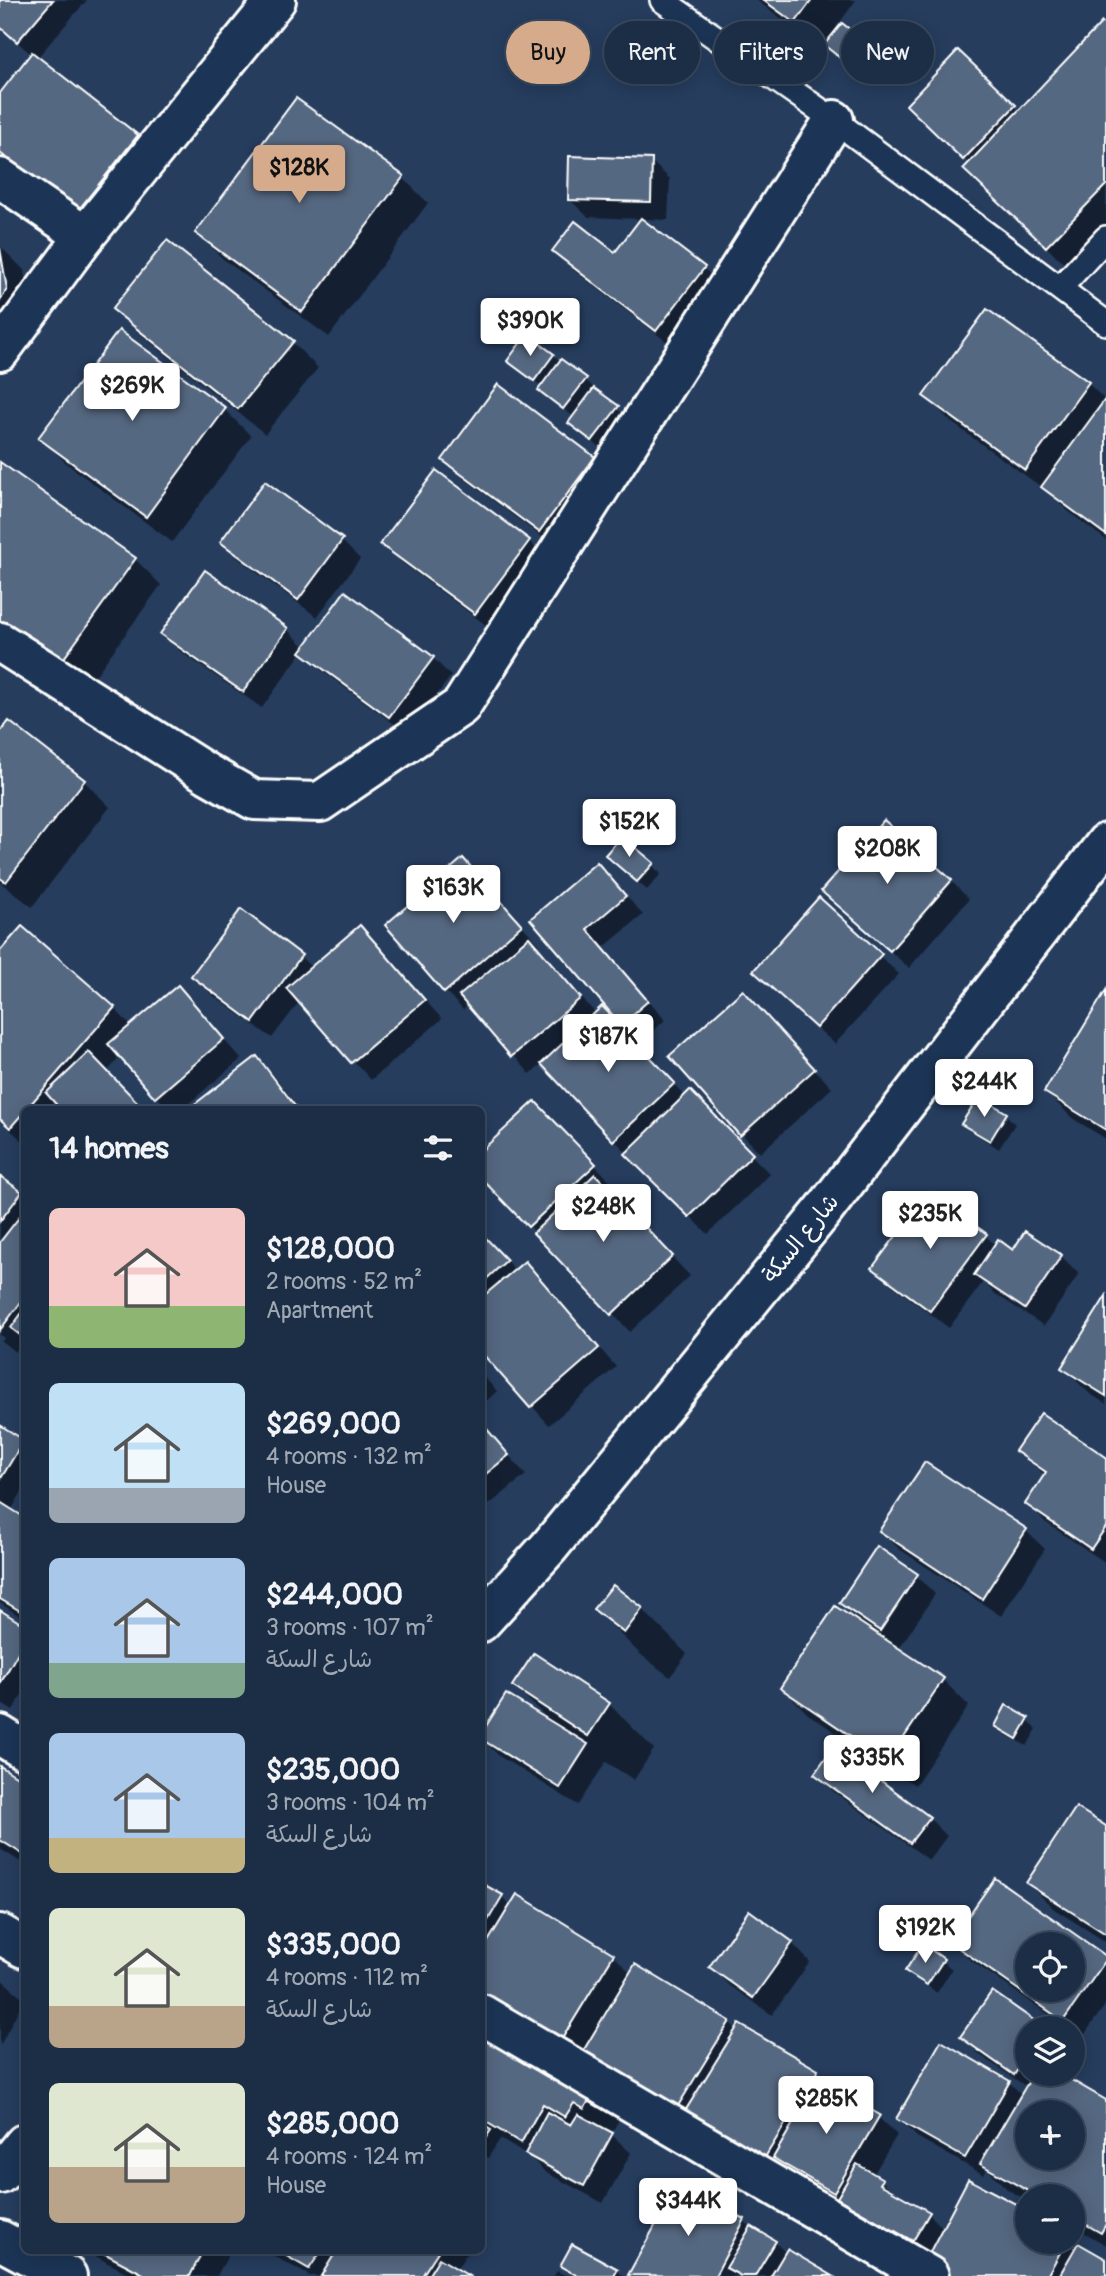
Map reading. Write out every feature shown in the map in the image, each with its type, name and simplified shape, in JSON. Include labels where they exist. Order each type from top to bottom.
[{"type":"street","points":[[0,351],[85,236],[276,0]]},
{"type":"street","points":[[0,642],[208,774],[254,800],[320,802],[461,706],[834,120]]},
{"type":"street","points":[[0,178],[85,236]]},
{"type":"street","name":"شارع السكة","points":[[485,1618],[549,1547],[824,1210],[1106,843]]},
{"type":"street","points":[[0,1735],[21,1748]]},
{"type":"street","points":[[0,1934],[21,1946]]},
{"type":"street","points":[[485,2016],[929,2276]]},
{"type":"street","points":[[0,2174],[21,2148]]},
{"type":"street","points":[[0,2240],[21,2251]]},
{"type":"street","points":[[26,2254],[67,2276]]},
{"type":"lane","points":[[662,0],[834,120],[1106,323]]},
{"type":"lane","points":[[1060,288],[1106,239]]},
{"type":"building","points":[[0,0],[53,0],[17,42],[0,27]]},
{"type":"building","points":[[763,0],[812,0],[796,21],[792,21]]},
{"type":"building","points":[[1102,22],[1106,26],[1106,185],[1046,247],[963,169]]},
{"type":"building","points":[[841,24],[841,59],[827,47],[827,41]]},
{"type":"building","points":[[958,50],[1016,105],[963,160],[906,105],[926,84],[934,84],[934,75]]},
{"type":"building","points":[[32,52],[138,135],[76,213],[0,153],[0,93]]},
{"type":"building","points":[[296,98],[404,176],[302,312],[195,233]]},
{"type":"building","points":[[569,156],[652,159],[651,202],[568,200]]},
{"type":"building","points":[[641,218],[705,267],[656,331],[552,251],[575,221],[615,252]]},
{"type":"building","points":[[167,240],[294,341],[238,409],[112,309]]},
{"type":"building","points":[[0,248],[7,289],[0,301]]},
{"type":"building","points":[[987,309],[1089,382],[1025,470],[923,396]]},
{"type":"building","points":[[119,330],[226,408],[146,517],[38,438]]},
{"type":"building","points":[[527,334],[554,354],[534,381],[507,361]]},
{"type":"building","points":[[561,359],[587,378],[563,409],[538,390]]},
{"type":"building","points":[[498,384],[595,457],[539,532],[442,460]]},
{"type":"building","points":[[594,388],[619,406],[592,441],[568,423]]},
{"type":"building","points":[[1106,398],[1106,535],[1041,487]]},
{"type":"building","points":[[0,462],[136,558],[59,665],[0,623]]},
{"type":"building","points":[[436,470],[530,540],[475,614],[380,544]]},
{"type":"building","points":[[265,481],[343,539],[298,600],[220,542]]},
{"type":"building","points":[[205,570],[288,628],[243,692],[160,634]]},
{"type":"building","points":[[345,591],[434,657],[389,717],[300,652]]},
{"type":"building","points":[[9,721],[85,780],[6,882],[0,878],[0,732]]},
{"type":"building","points":[[884,820],[952,880],[890,951],[821,891]]},
{"type":"building","points":[[622,836],[654,863],[637,882],[605,855]]},
{"type":"building","points":[[463,858],[522,925],[444,993],[385,925]]},
{"type":"building","points":[[597,862],[626,896],[587,929],[648,1001],[621,1025],[530,919]]},
{"type":"building","points":[[819,897],[882,954],[816,1028],[753,971]]},
{"type":"building","points":[[241,909],[302,955],[253,1022],[191,976]]},
{"type":"building","points":[[360,925],[425,1000],[351,1063],[286,988]]},
{"type":"building","points":[[22,926],[115,1007],[29,1106],[21,1106],[21,1115],[10,1128],[0,1119],[0,951]]},
{"type":"building","points":[[529,937],[581,998],[511,1057],[459,996]]},
{"type":"building","points":[[178,985],[224,1039],[155,1098],[108,1044]]},
{"type":"building","points":[[743,990],[815,1069],[740,1136],[669,1056]]},
{"type":"building","points":[[1106,990],[1106,1130],[1044,1092]]},
{"type":"building","points":[[602,1006],[675,1083],[613,1141],[541,1064]]},
{"type":"building","points":[[89,1052],[141,1106],[57,1106],[46,1093]]},
{"type":"building","points":[[257,1056],[295,1106],[192,1106]]},
{"type":"building","points":[[690,1090],[753,1154],[689,1217],[625,1154]]},
{"type":"building","points":[[979,1096],[1007,1113],[990,1141],[961,1124]]},
{"type":"building","points":[[535,1101],[596,1164],[528,1227],[485,1182],[485,1147]]},
{"type":"building","points":[[595,1174],[673,1256],[611,1315],[533,1233]]},
{"type":"building","points":[[0,1176],[21,1193],[0,1221]]},
{"type":"building","points":[[929,1192],[987,1234],[930,1311],[872,1268]]},
{"type":"building","points":[[21,1215],[21,1302],[0,1330],[0,1242]]},
{"type":"building","points":[[1025,1231],[1062,1255],[1025,1309],[974,1275],[998,1239],[1013,1250]]},
{"type":"building","points":[[485,1237],[507,1260],[485,1280]]},
{"type":"building","points":[[525,1261],[599,1348],[530,1408],[485,1357],[485,1295]]},
{"type":"building","points":[[1106,1296],[1106,1396],[1061,1368]]},
{"type":"building","points":[[21,1314],[21,1336],[11,1328]]},
{"type":"building","points":[[1041,1413],[1106,1457],[1106,1527],[1091,1549],[1025,1504],[1046,1472],[1015,1451]]},
{"type":"building","points":[[0,1425],[21,1438],[21,1445],[0,1480]]},
{"type":"building","points":[[485,1427],[509,1455],[485,1475]]},
{"type":"building","points":[[925,1462],[1027,1529],[982,1599],[879,1531]]},
{"type":"building","points":[[0,1502],[21,1515],[21,1611],[0,1599]]},
{"type":"building","points":[[877,1546],[918,1574],[880,1631],[839,1603]]},
{"type":"building","points":[[613,1585],[643,1608],[624,1633],[593,1609]]},
{"type":"building","points":[[835,1606],[944,1678],[888,1761],[780,1688]]},
{"type":"building","points":[[0,1610],[21,1623],[21,1647],[0,1684]]},
{"type":"building","points":[[534,1653],[610,1703],[588,1736],[512,1686]]},
{"type":"building","points":[[506,1694],[588,1744],[560,1788],[485,1741],[485,1728]]},
{"type":"building","points":[[1006,1705],[1029,1718],[1017,1739],[995,1726]]},
{"type":"building","points":[[834,1746],[930,1817],[910,1843],[814,1774]]},
{"type":"building","points":[[0,1766],[21,1779],[21,1853],[0,1840]]},
{"type":"building","points":[[1076,1807],[1106,1826],[1106,1934],[1026,1883]]},
{"type":"building","points":[[995,1878],[1072,1932],[1015,1932],[1015,1987],[950,1942]]},
{"type":"building","points":[[485,1885],[503,1895],[485,1925]]},
{"type":"building","points":[[517,1894],[614,1954],[557,2047],[485,2004],[485,1946]]},
{"type":"building","points":[[749,1910],[793,1942],[753,1998],[709,1967]]},
{"type":"building","points":[[1085,1941],[1106,1956],[1106,1960],[1085,1990]]},
{"type":"building","points":[[923,1944],[944,1959],[927,1985],[905,1971]]},
{"type":"building","points":[[635,1964],[730,2021],[673,2114],[579,2058]]},
{"type":"building","points":[[992,1991],[1028,2016],[1015,2016],[1014,2075],[960,2037]]},
{"type":"building","points":[[1036,2002],[1076,2002],[1067,2016],[1056,2016]]},
{"type":"building","points":[[485,2023],[596,2089],[584,2109],[574,2103],[565,2117],[543,2104],[521,2143],[485,2121]]},
{"type":"building","points":[[739,2024],[818,2070],[761,2164],[682,2116]]},
{"type":"building","points":[[941,2041],[1010,2081],[965,2158],[896,2119]]},
{"type":"building","points":[[818,2080],[880,2115],[834,2193],[773,2158]]},
{"type":"building","points":[[1026,2086],[1082,2086],[1106,2100],[1106,2224],[1101,2233],[1085,2224],[1085,2184],[1016,2184],[980,2164],[1015,2105],[1015,2170],[1085,2170],[1085,2100],[1018,2100]]},
{"type":"building","points":[[547,2112],[571,2125],[578,2114],[613,2133],[584,2186],[525,2154]]},
{"type":"building","points":[[485,2126],[491,2130],[485,2139]]},
{"type":"building","points":[[857,2164],[883,2179],[880,2184],[930,2212],[913,2241],[837,2198]]},
{"type":"building","points":[[968,2179],[1015,2204],[1015,2254],[1059,2254],[1047,2276],[949,2276],[924,2263]]},
{"type":"building","points":[[678,2184],[745,2219],[715,2276],[628,2275]]},
{"type":"building","points":[[751,2226],[776,2241],[755,2276],[741,2276],[726,2268]]},
{"type":"building","points":[[572,2244],[618,2269],[614,2276],[578,2276],[560,2266]]},
{"type":"building","points":[[1085,2247],[1106,2259],[1106,2276],[1059,2276],[1072,2254],[1085,2254]]},
{"type":"building","points":[[787,2249],[833,2276],[771,2276]]},
{"type":"building","points":[[106,2254],[201,2254],[190,2276],[147,2276]]},
{"type":"building","points":[[283,2254],[319,2254],[309,2269]]},
{"type":"building","points":[[335,2254],[436,2254],[422,2276],[321,2276]]},
{"type":"building","points":[[439,2258],[469,2276],[428,2276]]}]
